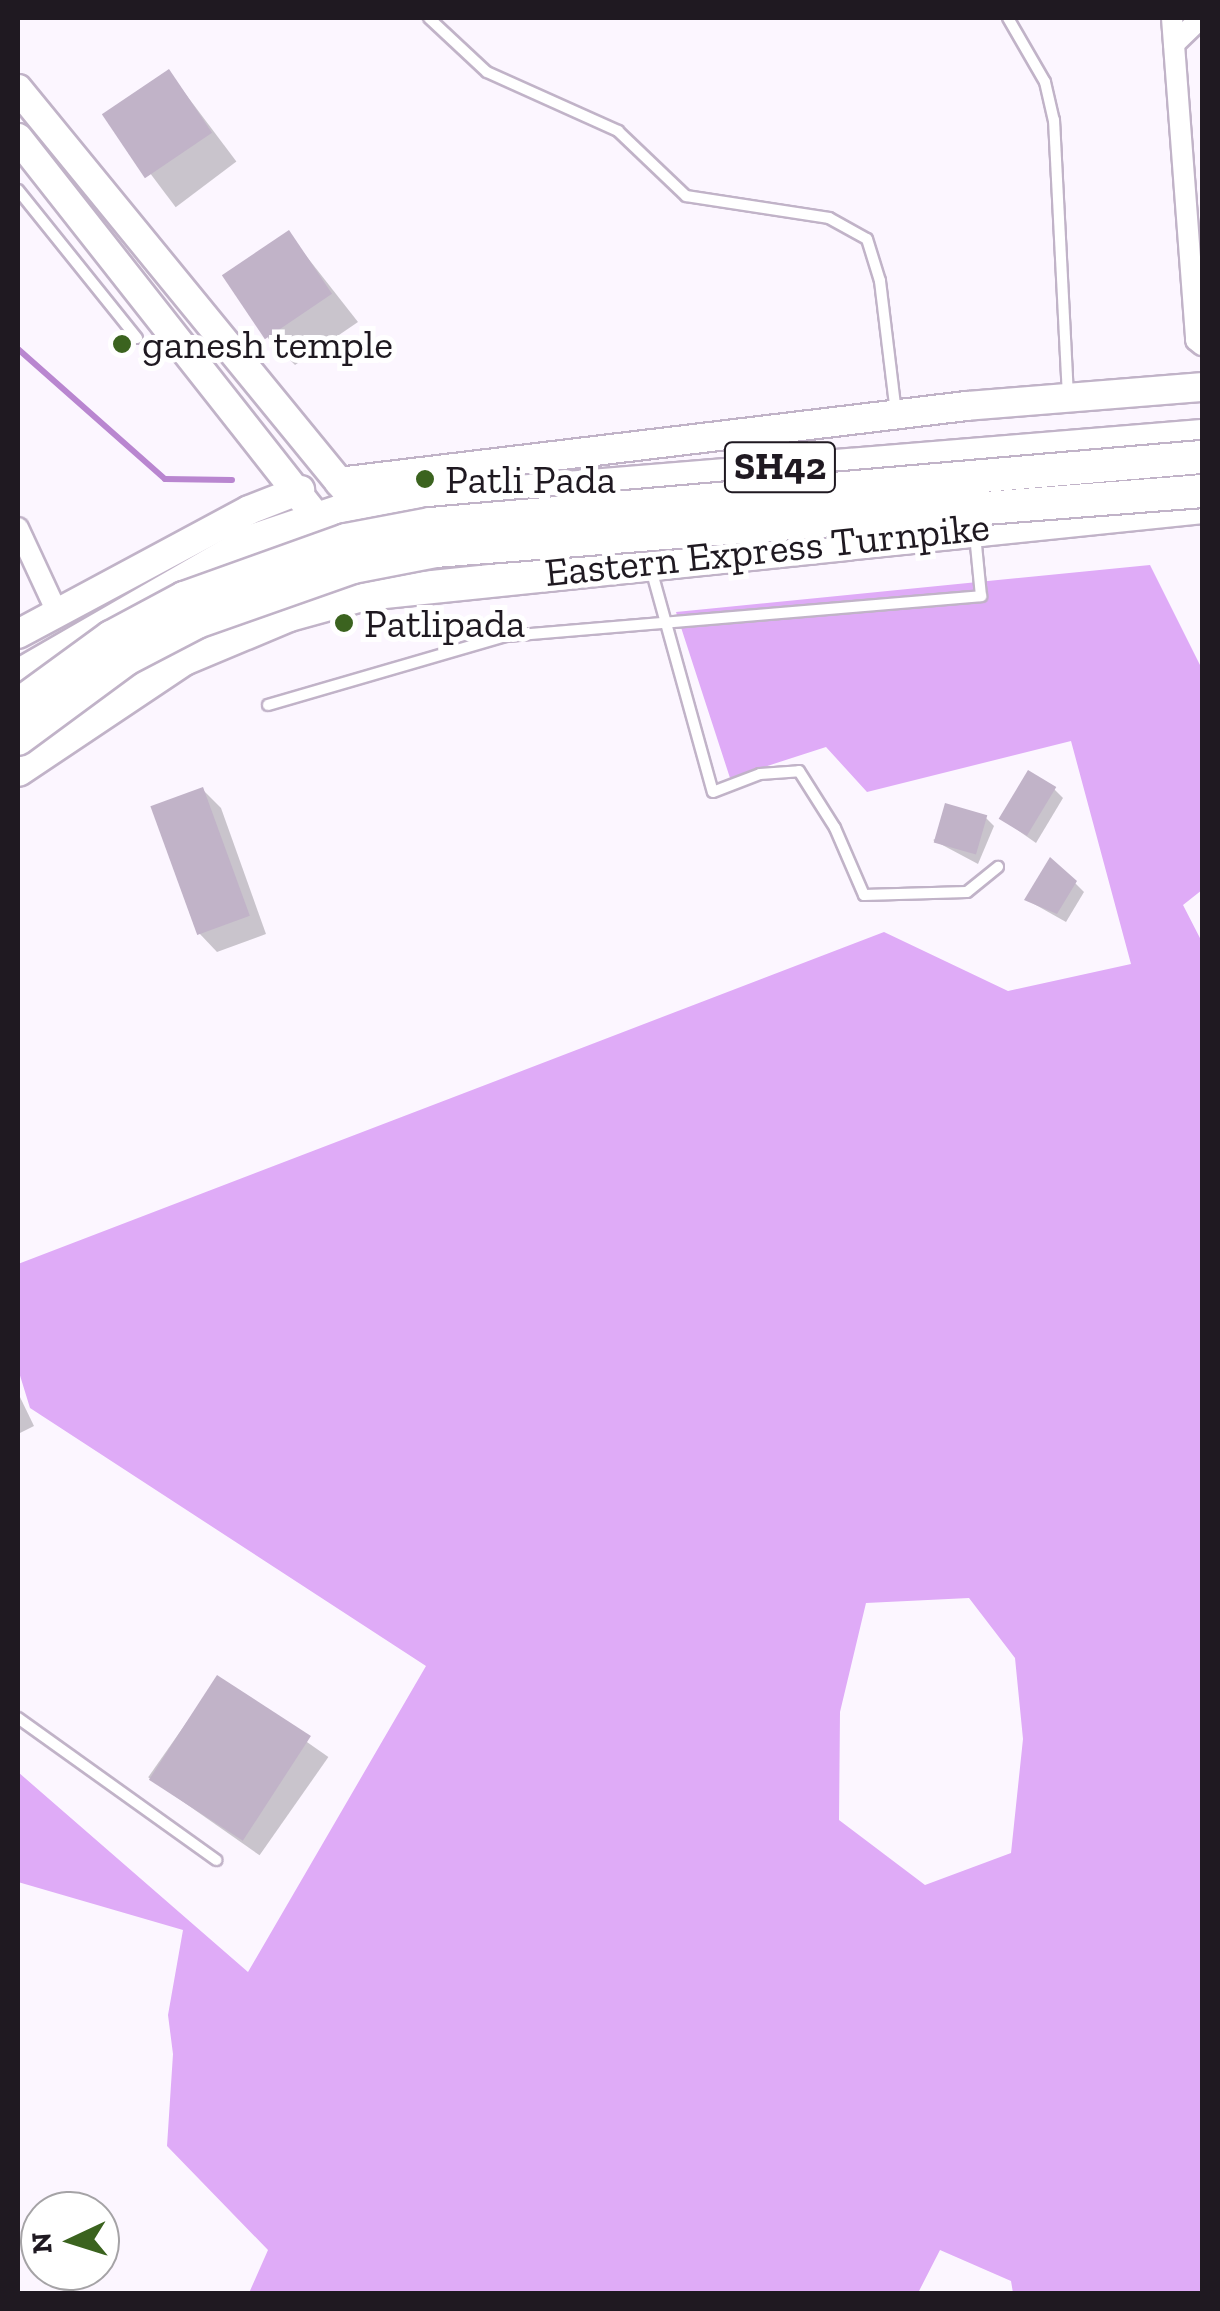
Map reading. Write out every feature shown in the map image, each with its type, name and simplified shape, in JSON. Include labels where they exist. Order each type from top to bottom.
[{"type":"main road","name":"Eastern Express Turnpike","points":[[18,676],[179,578],[252,541],[320,517],[349,493],[1202,436]]},
{"type":"main road","points":[[18,705],[111,637],[184,598],[346,540],[431,524],[1202,457]]},
{"type":"main road","points":[[18,739],[126,660],[197,622],[353,566],[454,550],[1202,492]]},
{"type":"main road","name":"Eastern Express Turnpike","points":[[18,770],[184,660],[289,615],[380,591],[648,560],[1202,507]]},
{"type":"street","points":[[1172,18],[1196,340],[1202,345]]},
{"type":"street","points":[[1174,44],[1201,18]]},
{"type":"street","points":[[18,89],[349,493],[380,591]]},
{"type":"street","points":[[18,138],[380,591]]},
{"type":"street","points":[[349,493],[896,414],[1202,387]]},
{"type":"street","points":[[18,634],[249,510],[300,490]]},
{"type":"street","points":[[18,528],[56,612]]},
{"type":"lane","points":[[429,18],[487,72],[618,130],[686,196],[829,218],[867,240],[880,281],[896,414]]},
{"type":"lane","points":[[1008,18],[1045,82],[1054,120],[1068,398]]},
{"type":"lane","points":[[18,190],[137,338]]},
{"type":"lane","points":[[268,705],[506,636],[981,596],[974,529]]},
{"type":"lane","points":[[648,560],[713,792],[760,774],[799,771],[835,828],[864,895],[967,892],[998,867]]},
{"type":"lane","points":[[18,1718],[216,1860]]},
{"type":"shaded area","points":[[1150,565],[1202,669],[1202,890],[1183,905],[1202,942],[1202,2293],[1013,2293],[1011,2281],[940,2250],[918,2293],[249,2293],[268,2250],[167,2146],[173,2054],[168,2015],[183,1930],[18,1882],[18,1772],[248,1972],[426,1666],[30,1408],[18,1369],[18,1264],[884,932],[1008,991],[1131,964],[1071,741],[867,792],[826,747],[730,778],[676,612]],"holes":[[[969,1598],[1015,1658],[1023,1739],[1011,1853],[925,1885],[839,1820],[840,1712],[866,1603]]]},
{"type":"building","points":[[169,69],[212,133],[145,178],[102,114]]},
{"type":"building","points":[[289,230],[332,294],[265,339],[222,275]]},
{"type":"building","points":[[1028,770],[1056,787],[1027,836],[999,819]]},
{"type":"building","points":[[203,787],[250,916],[197,935],[150,806]]},
{"type":"building","points":[[945,803],[987,815],[976,855],[934,842]]},
{"type":"building","points":[[1050,857],[1077,881],[1057,914],[1024,900]]},
{"type":"building","points":[[217,1675],[311,1736],[243,1841],[149,1780]]},
{"type":"waterway","points":[[18,349],[165,479],[232,480]]},
{"type":"place","name":"ganesh temple","points":[[122,344]]},
{"type":"place","name":"Patli Pada","points":[[425,479]]},
{"type":"place","name":"Patlipada","points":[[344,623]]}]
